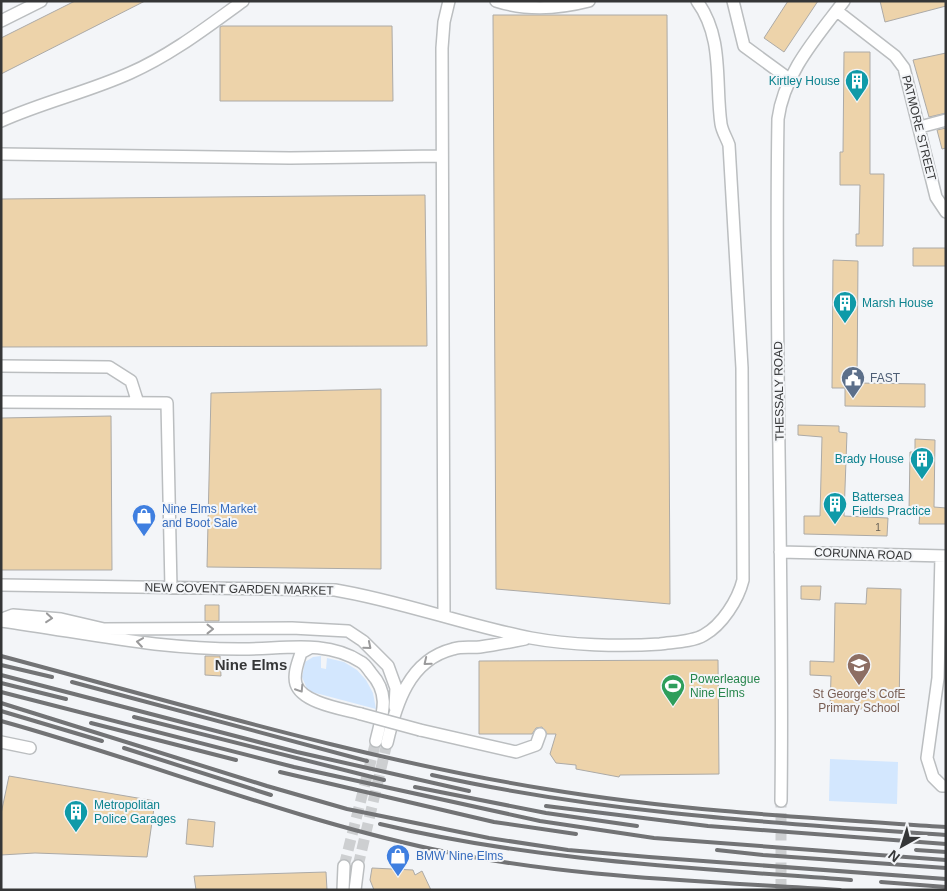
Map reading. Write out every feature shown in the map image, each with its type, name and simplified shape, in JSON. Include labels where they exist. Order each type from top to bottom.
[{"type":"street","points":[[1,21],[41,1]]},
{"type":"street","points":[[1,121],[32,107],[75,94],[134,72],[172,50],[243,1]]},
{"type":"street","points":[[444,616],[441,156],[442,48],[444,22],[449,1]]},
{"type":"street","points":[[496,1],[523,8],[560,8],[590,1]]},
{"type":"street","name":"NEW COVENT GARDEN MARKET","points":[[1,585],[334,590],[373,596],[532,638],[638,646],[685,641],[703,636],[716,627],[740,592],[743,580],[742,368],[730,145],[721,127],[718,65],[712,34],[706,14],[697,1]]},
{"type":"street","points":[[733,1],[744,46],[789,79]]},
{"type":"street","name":"THESSALY ROAD","points":[[781,801],[780,552],[775,224],[778,119],[780,102],[789,79],[844,1]]},
{"type":"street","name":"PATMORE STREET","points":[[837,11],[895,56],[904,68],[936,197],[946,212]]},
{"type":"street","points":[[920,127],[946,120]]},
{"type":"street","points":[[1,154],[290,158],[441,156]]},
{"type":"street","points":[[1,366],[109,367],[131,381],[138,403]]},
{"type":"street","points":[[1,402],[167,403],[171,588]]},
{"type":"street","name":"CORUNNA ROAD","points":[[780,552],[944,556]]},
{"type":"street","points":[[944,556],[938,678],[928,758],[933,777],[942,786],[946,786]]},
{"type":"street","points":[[1,620],[13,615],[61,619],[104,629],[292,628],[348,631],[368,645],[388,666],[396,688],[395,707]]},
{"type":"street","points":[[1,620],[164,645],[241,649],[274,646],[310,648]]},
{"type":"street","name":"NEW COVENT GARDEN MARKET","points":[[310,648],[327,648],[362,662],[378,680],[385,699],[382,742],[395,707],[408,682],[422,665],[438,654],[455,648],[478,647],[532,638]]},
{"type":"street","points":[[310,648],[301,653],[295,673],[296,684],[303,695],[316,701],[420,730],[516,752],[536,744],[540,734]]},
{"type":"street","points":[[1,742],[30,748]]},
{"type":"street","points":[[343,890],[344,866]]},
{"type":"street","points":[[355,890],[358,866]]},
{"type":"shaded area","points":[[321,656],[321,668],[326,669],[327,658],[344,662],[357,670],[366,680],[373,693],[376,709],[308,691],[302,677],[305,662],[313,657]]},
{"type":"shaded area","points":[[830,759],[898,762],[897,804],[829,801]]},
{"type":"building","points":[[75,1],[145,1],[1,74],[1,38]]},
{"type":"building","points":[[788,1],[818,1],[784,52],[764,38]]},
{"type":"building","points":[[880,1],[946,1],[946,6],[885,22]]},
{"type":"building","points":[[493,15],[667,15],[670,604],[496,589]]},
{"type":"building","points":[[392,26],[393,101],[220,101],[220,27]]},
{"type":"building","name":"Kirtley House","points":[[844,52],[870,52],[870,174],[884,174],[883,246],[856,246],[856,234],[859,234],[860,185],[840,185],[840,152],[843,152]]},
{"type":"building","points":[[946,53],[946,113],[929,117],[913,60]]},
{"type":"building","points":[[946,128],[946,148],[942,149],[937,130]]},
{"type":"building","points":[[425,195],[427,346],[1,347],[1,199]]},
{"type":"building","points":[[913,248],[946,248],[946,266],[913,266]]},
{"type":"building","name":"Marsh House","points":[[833,260],[858,261],[857,383],[925,384],[925,407],[845,406],[845,388],[832,388]]},
{"type":"building","points":[[381,389],[381,569],[207,567],[211,393]]},
{"type":"building","points":[[111,416],[112,570],[1,570],[1,418]]},
{"type":"building","points":[[798,425],[839,426],[839,432],[847,433],[844,516],[888,518],[887,536],[804,534],[804,516],[820,516],[822,437],[798,435]]},
{"type":"building","name":"Brady House","points":[[915,439],[935,440],[934,507],[946,508],[946,524],[919,524],[920,512],[909,512],[910,452],[915,452]]},
{"type":"building","points":[[801,586],[821,586],[820,600],[801,599]]},
{"type":"building","points":[[867,588],[901,589],[899,710],[830,708],[831,676],[810,675],[810,661],[834,662],[835,603],[866,604]]},
{"type":"building","points":[[205,605],[219,605],[219,621],[205,621]]},
{"type":"building","points":[[205,656],[220,656],[221,676],[205,675]]},
{"type":"building","points":[[718,660],[719,774],[620,775],[619,777],[576,769],[576,765],[556,763],[550,754],[556,734],[547,734],[542,727],[536,728],[532,734],[479,734],[479,661]]},
{"type":"building","name":"Metropolitan Police Garages","points":[[9,776],[155,801],[147,857],[35,853],[1,855],[1,814]]},
{"type":"building","points":[[188,819],[215,822],[213,847],[186,844]]},
{"type":"building","name":"BMW Nine Elms","points":[[372,868],[413,870],[415,875],[422,871],[431,890],[374,890],[370,880]]},
{"type":"building","points":[[326,872],[327,890],[196,890],[194,876]]},
{"type":"tunnel","points":[[344,866],[376,741]]},
{"type":"tunnel","points":[[358,866],[387,743]]},
{"type":"tunnel","points":[[781,801],[781,890]]},
{"type":"railway","points":[[1,656],[272,729],[477,777],[596,797],[645,803],[795,817],[946,827]]},
{"type":"railway","points":[[1,665],[52,677]]},
{"type":"railway","points":[[1,675],[297,752],[469,791]]},
{"type":"railway","points":[[72,682],[367,761]]},
{"type":"railway","points":[[1,683],[66,699]]},
{"type":"railway","points":[[1,692],[294,767],[540,821],[654,838],[946,860]]},
{"type":"railway","points":[[1,703],[347,809],[489,838],[568,850],[946,879]]},
{"type":"railway","points":[[1,711],[102,741]]},
{"type":"railway","points":[[134,717],[384,780]]},
{"type":"railway","points":[[1,721],[109,753],[269,805],[377,836],[432,849],[482,859],[584,872],[686,881],[840,890]]},
{"type":"railway","points":[[91,723],[236,760]]},
{"type":"railway","points":[[124,748],[271,795]]},
{"type":"railway","points":[[280,772],[494,822],[576,834]]},
{"type":"railway","points":[[432,775],[496,788],[624,808],[752,821],[946,835]]},
{"type":"railway","points":[[415,787],[546,813],[637,826]]},
{"type":"railway","points":[[546,806],[708,826],[946,844]]},
{"type":"railway","points":[[380,824],[438,837],[555,855],[673,867],[851,880]]},
{"type":"railway","points":[[717,850],[946,868]]},
{"type":"railway","points":[[916,850],[946,852]]},
{"type":"railway","points":[[881,882],[946,887]]},
{"type":"place","name":"Kirtley House","points":[[857,102]]},
{"type":"place","name":"Marsh House","points":[[845,324]]},
{"type":"place","name":"FAST","points":[[853,399]]},
{"type":"place","name":"Brady House","points":[[922,480]]},
{"type":"place","name":"Battersea Fields Practice","points":[[835,525]]},
{"type":"place","name":"Nine Elms Market and Boot Sale","points":[[144,537]]},
{"type":"place","name":"St George's CofE Primary School","points":[[859,686]]},
{"type":"place","name":"Powerleague Nine Elms","points":[[673,707]]},
{"type":"place","name":"Metropolitan Police Garages","points":[[76,833]]},
{"type":"place","name":"BMW Nine Elms","points":[[398,877]]},
{"type":"district","name":"Nine Elms","points":[[251,665]]}]
